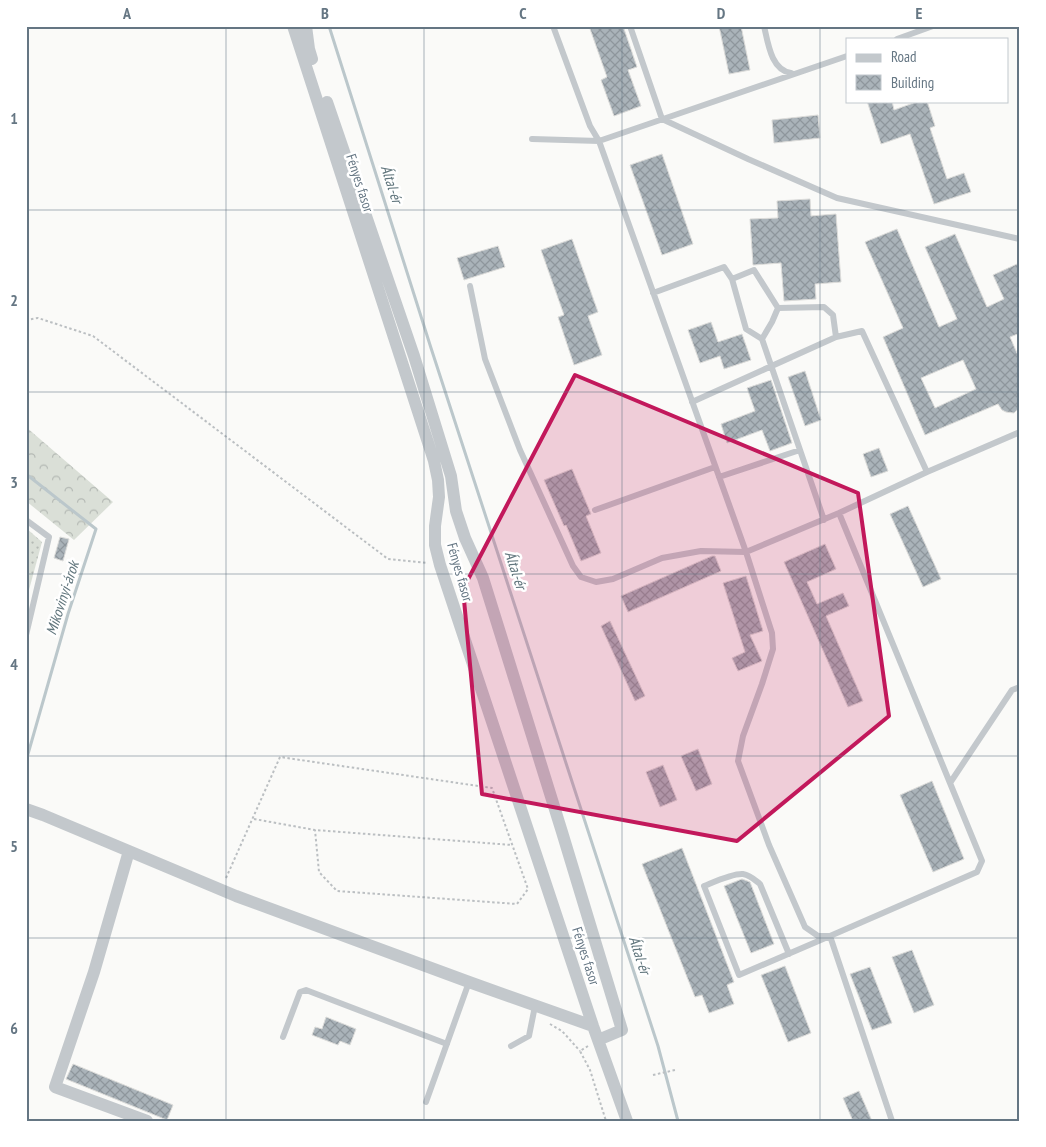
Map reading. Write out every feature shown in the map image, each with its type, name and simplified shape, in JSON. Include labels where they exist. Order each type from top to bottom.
[{"type":"street","name":"Fényes fasor","points":[[293,26],[434,461],[440,497],[435,526],[435,545],[440,565],[598,1040],[627,1121]]},
{"type":"street","points":[[306,26],[309,49],[414,356],[451,476],[456,511],[465,538],[483,578],[622,1030],[598,1040]]},
{"type":"street","points":[[26,809],[222,890],[469,982],[534,1011],[594,1026]]},
{"type":"street","points":[[129,851],[94,972],[55,1088],[147,1121]]},
{"type":"lane","points":[[553,26],[590,126],[599,141],[746,552],[772,633],[773,649],[743,736],[738,761],[769,845],[805,927],[818,936],[830,936]]},
{"type":"lane","points":[[630,26],[662,119],[837,198],[1020,239]]},
{"type":"lane","points":[[764,26],[770,50],[777,65],[785,72],[794,74]]},
{"type":"lane","points":[[900,38],[933,26]]},
{"type":"lane","points":[[532,140],[599,141],[846,56]]},
{"type":"lane","points":[[653,293],[724,267],[732,279],[746,329],[762,339],[824,520]]},
{"type":"lane","points":[[732,279],[754,270],[778,308]]},
{"type":"lane","points":[[470,286],[485,359],[520,450],[573,566],[581,577],[596,582],[613,579],[662,558],[701,551],[746,552],[824,520],[927,472],[1020,432]]},
{"type":"lane","points":[[778,308],[824,307],[833,315],[836,337]]},
{"type":"lane","points":[[762,339],[778,308]]},
{"type":"lane","points":[[692,402],[836,337],[862,330],[927,472]]},
{"type":"lane","points":[[719,477],[800,450]]},
{"type":"lane","points":[[595,510],[715,467]]},
{"type":"lane","points":[[789,954],[760,884],[753,878],[743,874],[733,875],[704,886],[739,975],[789,954],[977,872],[982,861],[839,513]]},
{"type":"lane","points":[[26,520],[49,537],[26,635]]},
{"type":"lane","points":[[950,783],[1012,690],[1020,687]]},
{"type":"lane","points":[[830,936],[892,1121]]},
{"type":"lane","points":[[426,1102],[469,982]]},
{"type":"lane","points":[[283,1037],[300,992],[306,990],[447,1044]]},
{"type":"lane","points":[[511,1046],[529,1036],[534,1011]]},
{"type":"path","points":[[26,320],[38,318],[93,336],[388,558],[440,565]]},
{"type":"path","points":[[222,890],[229,870],[280,757],[492,788],[528,889],[517,904],[337,891],[319,872],[315,830]]},
{"type":"path","points":[[253,819],[315,830],[512,845]]},
{"type":"path","points":[[534,1011],[546,1022],[562,1031],[580,1051],[590,1070],[606,1121]]},
{"type":"path","points":[[580,1051],[598,1040]]},
{"type":"path","points":[[653,1075],[675,1070]]},
{"type":"highlighted area","points":[[575,375],[858,493],[889,716],[737,841],[482,794],[463,589]]},
{"type":"green space","points":[[26,427],[113,502],[74,540],[26,501]]},
{"type":"green space","points":[[26,528],[42,542],[26,601]]},
{"type":"building","points":[[589,26],[623,26],[637,67],[628,70],[641,106],[614,116],[601,80],[607,77]]},
{"type":"building","points":[[719,26],[741,26],[750,70],[729,74]]},
{"type":"building","points":[[867,102],[892,102],[894,110],[916,102],[927,102],[935,126],[930,128],[947,179],[964,173],[971,192],[934,204],[910,134],[881,144]]},
{"type":"building","points":[[818,115],[820,138],[774,143],[772,120]]},
{"type":"building","points":[[662,154],[693,244],[662,255],[630,165]]},
{"type":"building","points":[[810,199],[811,216],[836,214],[841,282],[815,284],[816,299],[784,301],[781,263],[753,265],[750,219],[778,218],[777,201]]},
{"type":"building","points":[[897,229],[939,327],[957,319],[925,247],[955,234],[987,307],[1004,299],[993,275],[1017,264],[1020,269],[1020,333],[1010,337],[1020,360],[1020,405],[1014,413],[1002,410],[998,404],[925,435],[883,337],[903,328],[865,242]],"holes":[[[963,360],[976,389],[935,408],[921,378]]]},
{"type":"building","points":[[572,239],[598,312],[588,316],[602,355],[574,365],[558,317],[564,315],[541,250]]},
{"type":"building","points":[[498,246],[505,267],[464,280],[457,258]]},
{"type":"building","points":[[711,322],[718,342],[742,334],[751,360],[724,369],[720,356],[700,363],[688,330]]},
{"type":"building","points":[[805,371],[821,420],[805,426],[788,377]]},
{"type":"building","points":[[771,380],[792,443],[770,451],[762,430],[727,443],[721,424],[755,411],[747,388]]},
{"type":"building","points":[[879,448],[888,471],[871,477],[863,454]]},
{"type":"building","points":[[572,469],[591,514],[586,516],[601,553],[581,561],[544,480]]},
{"type":"building","points":[[908,506],[941,579],[923,587],[890,514]]},
{"type":"building","points":[[60,537],[69,539],[63,561],[54,558]]},
{"type":"building","points":[[825,544],[836,569],[807,582],[817,604],[843,593],[849,606],[826,616],[863,701],[848,707],[784,562]]},
{"type":"building","points":[[715,556],[721,571],[628,612],[621,596]]},
{"type":"building","points":[[746,576],[763,631],[750,635],[762,661],[738,671],[732,658],[745,652],[723,583]]},
{"type":"building","points":[[610,621],[645,696],[635,701],[601,626]]},
{"type":"building","points":[[698,749],[712,784],[696,791],[681,756]]},
{"type":"building","points":[[663,765],[677,800],[660,807],[646,772]]},
{"type":"building","points":[[932,781],[964,859],[933,872],[900,795]]},
{"type":"building","points":[[682,848],[734,982],[727,985],[734,1004],[709,1013],[702,995],[695,997],[642,864]]},
{"type":"building","points":[[742,879],[750,882],[774,944],[751,953],[724,886]]},
{"type":"building","points":[[912,950],[934,1005],[914,1013],[892,957]]},
{"type":"building","points":[[785,966],[811,1033],[788,1042],[761,975]]},
{"type":"building","points":[[870,967],[892,1023],[872,1030],[850,974]]},
{"type":"building","points":[[326,1017],[356,1029],[350,1045],[340,1041],[338,1045],[312,1035],[315,1027],[322,1029]]},
{"type":"building","points":[[73,1064],[173,1105],[167,1120],[66,1079]]},
{"type":"building","points":[[859,1091],[872,1121],[853,1121],[843,1098]]},
{"type":"waterway","name":"Által-ér","points":[[329,26],[431,348],[658,1046],[678,1121]]},
{"type":"waterway","name":"Mikovinyi-árok","points":[[26,474],[96,529],[68,614],[26,761]]}]
